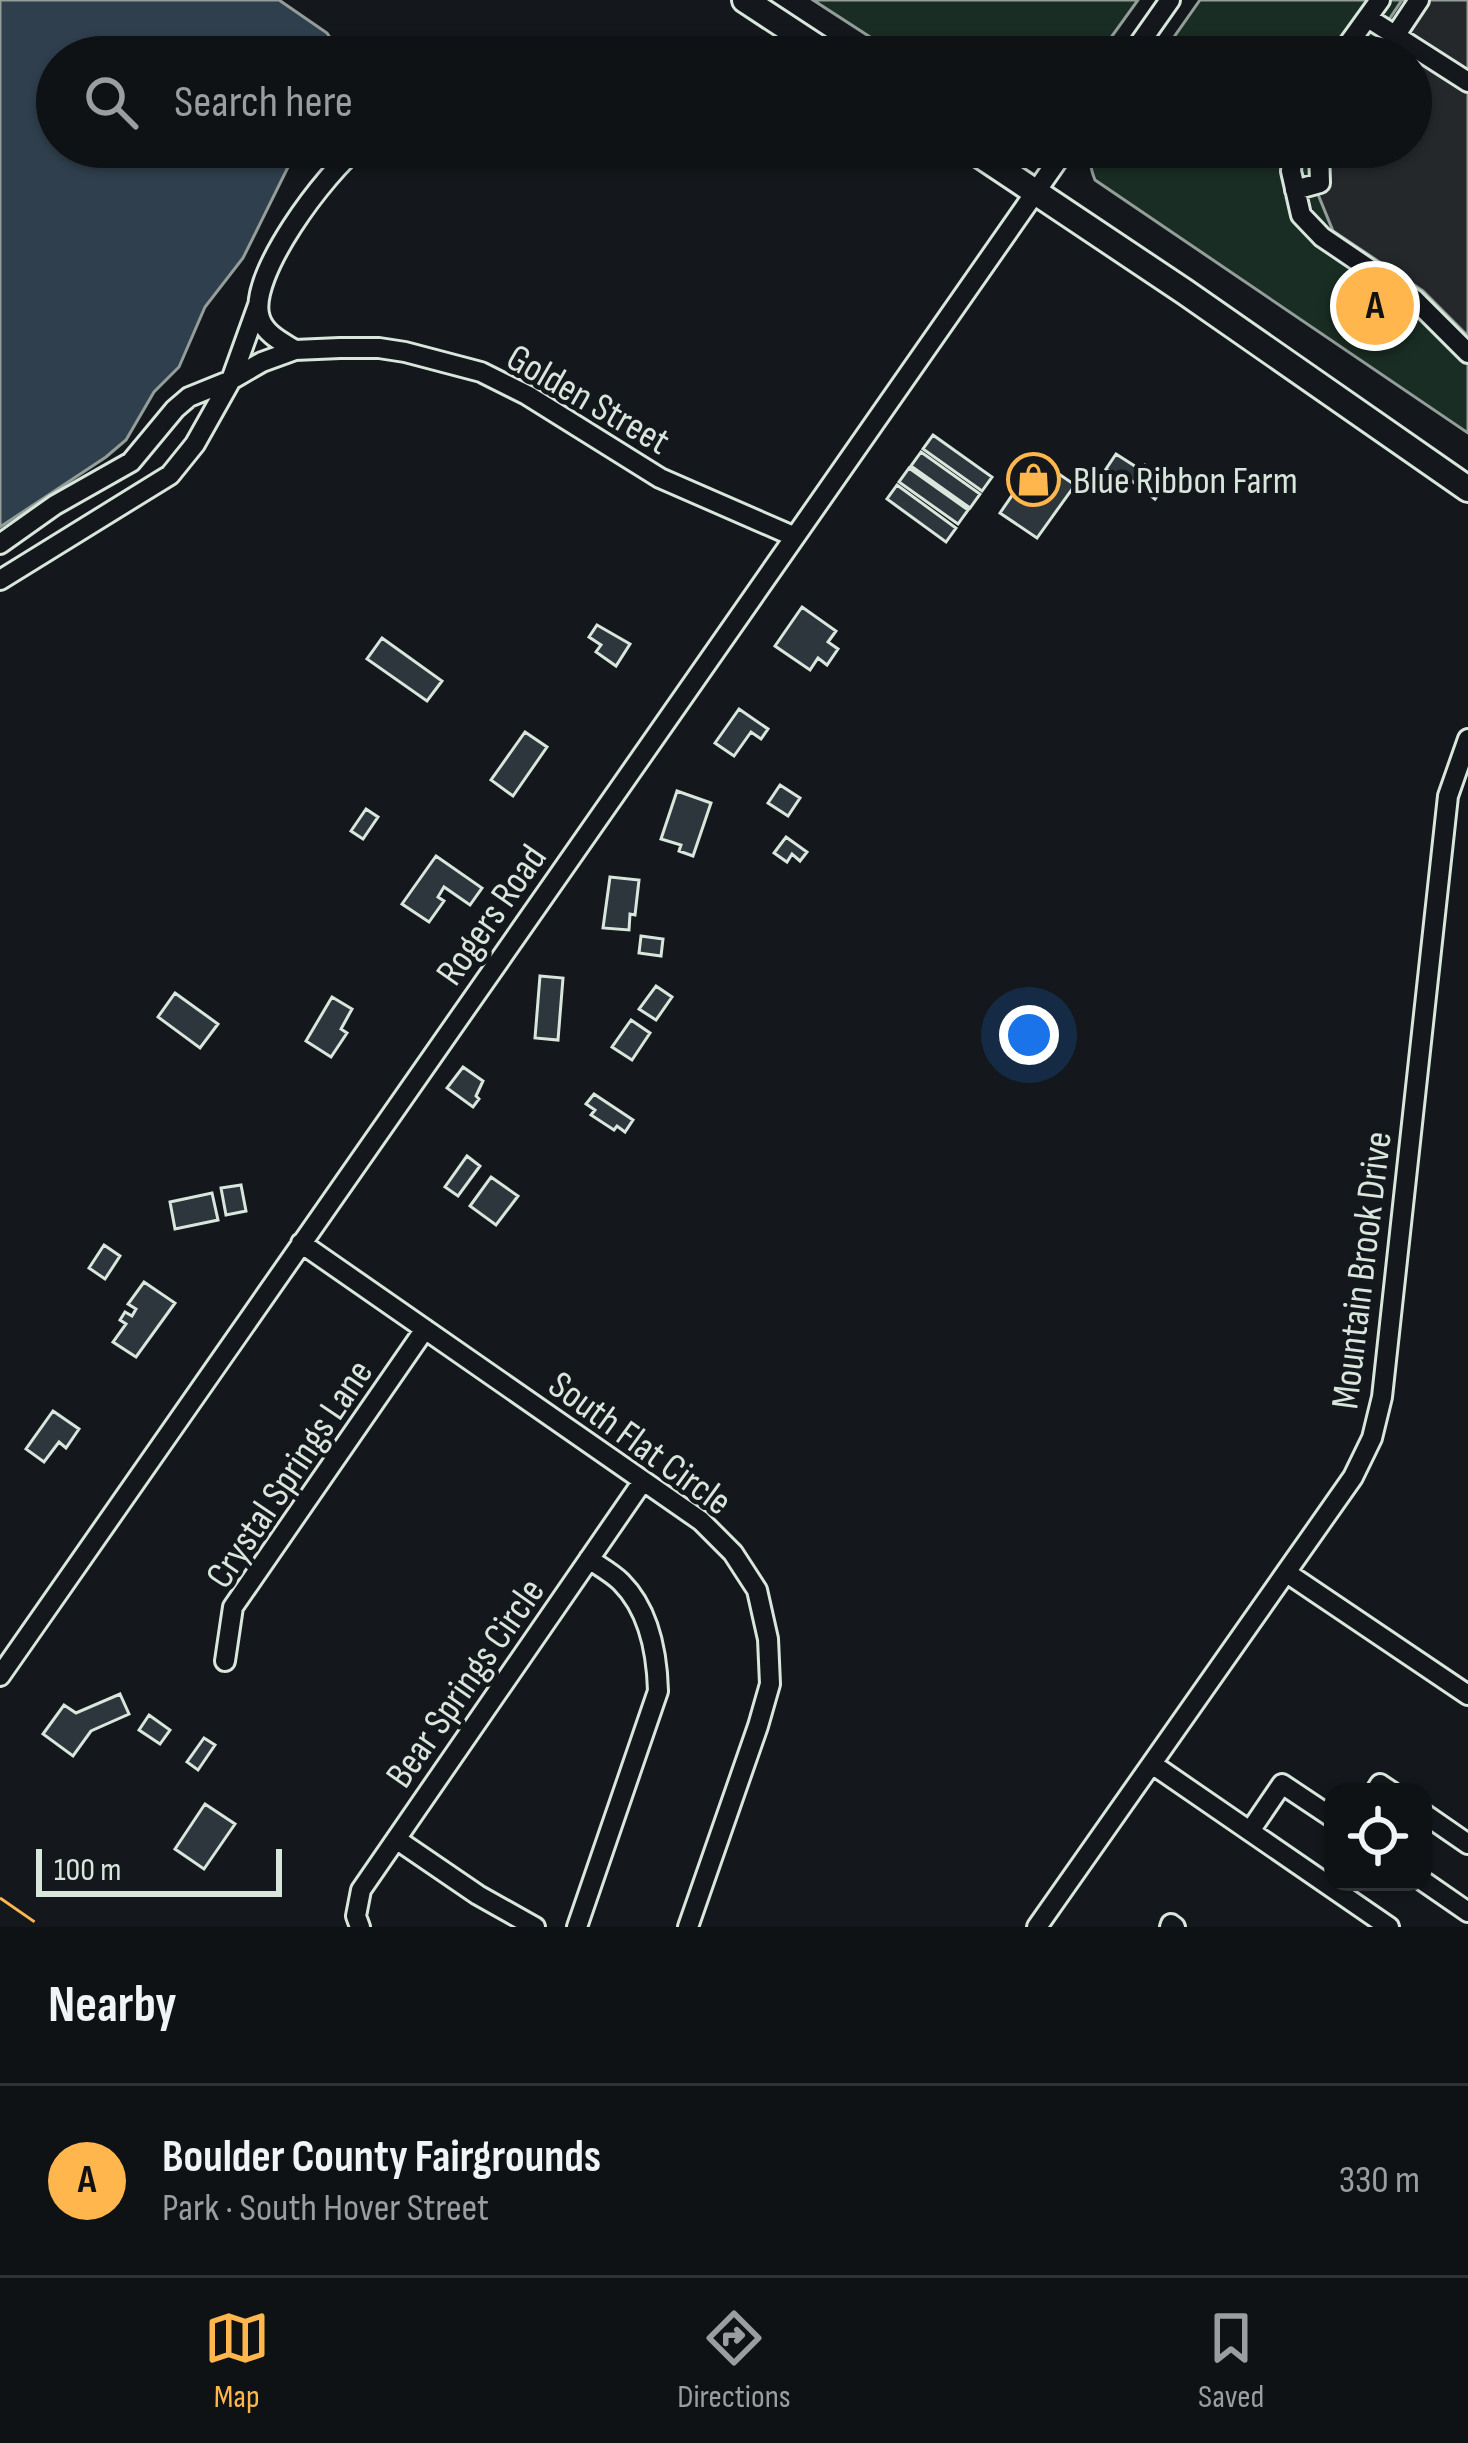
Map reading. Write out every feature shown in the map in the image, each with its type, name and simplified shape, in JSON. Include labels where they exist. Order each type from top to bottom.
[{"type":"main road","points":[[745,0],[800,36]]},
{"type":"main road","points":[[1000,168],[1468,488]]},
{"type":"street","points":[[1145,36],[1170,0]]},
{"type":"street","points":[[1355,36],[1380,0]]},
{"type":"street","points":[[1368,18],[1396,35],[1419,0]]},
{"type":"street","points":[[1432,58],[1468,82]]},
{"type":"street","points":[[0,580],[170,475],[195,444],[231,380],[270,268],[307,203],[335,168]]},
{"type":"street","name":"Rogers Road","points":[[0,1676],[1051,168]]},
{"type":"street","points":[[1291,168],[1301,215],[1322,237],[1415,300],[1468,352]]},
{"type":"street","points":[[1295,190],[1320,183],[1320,168]]},
{"type":"street","points":[[259,305],[265,327],[295,350]]},
{"type":"street","name":"Golden Street","points":[[0,544],[55,505],[131,462],[189,397],[295,350],[379,348],[482,372],[660,478],[793,536]]},
{"type":"street","name":"Mountain Brook Drive","points":[[1037,1927],[1353,1477],[1372,1438],[1382,1397],[1448,796],[1468,739]]},
{"type":"street","name":"South Flat Circle","points":[[301,1244],[701,1521],[733,1552],[757,1590],[768,1639],[770,1684],[688,1927]]},
{"type":"street","name":"Crystal Springs Lane","points":[[225,1660],[233,1607],[425,1330]]},
{"type":"street","name":"Bear Springs Circle","points":[[360,1927],[356,1916],[361,1890],[643,1481]]},
{"type":"street","points":[[577,1927],[658,1691],[657,1658],[637,1604],[622,1583],[589,1559]]},
{"type":"street","points":[[1287,1573],[1468,1695]]},
{"type":"street","points":[[1152,1764],[1389,1927]]},
{"type":"street","points":[[1250,1832],[1282,1784],[1324,1812]]},
{"type":"street","points":[[1432,1820],[1468,1844]]},
{"type":"street","points":[[396,1839],[535,1927]]},
{"type":"street","points":[[1432,1887],[1468,1912]]},
{"type":"green space","points":[[813,0],[1138,0],[1112,36],[869,36]]},
{"type":"green space","points":[[1200,0],[1468,0],[1468,433],[1095,180],[1092,168],[1432,168],[1432,36],[1175,36]]},
{"type":"shaded area","points":[[1402,0],[1468,0],[1468,336],[1423,291],[1333,231],[1315,187],[1313,168],[1432,168],[1432,36],[1378,36]]},
{"type":"water","points":[[0,0],[279,0],[329,36],[36,36],[36,168],[288,168],[243,258],[205,307],[179,367],[154,392],[126,440],[0,527]]},
{"type":"building","points":[[933,435],[992,477],[982,491],[923,449]]},
{"type":"building","points":[[921,452],[980,494],[970,508],[911,466]]},
{"type":"building","points":[[1116,454],[1168,480],[1155,499],[1123,474],[1120,478],[1106,469]]},
{"type":"building","points":[[1037,459],[1075,485],[1037,538],[1000,513]]},
{"type":"building","points":[[909,468],[968,510],[958,524],[899,482]]},
{"type":"building","points":[[897,485],[956,528],[946,542],[887,499]]},
{"type":"building","points":[[802,607],[836,631],[828,642],[838,649],[827,665],[818,658],[810,670],[775,646]]},
{"type":"building","points":[[597,625],[630,644],[616,666],[596,652],[601,645],[589,637]]},
{"type":"building","points":[[382,638],[442,681],[427,701],[367,659]]},
{"type":"building","points":[[739,709],[768,729],[761,739],[751,732],[734,756],[715,743]]},
{"type":"building","points":[[525,732],[547,747],[513,796],[491,780]]},
{"type":"building","points":[[780,785],[800,798],[788,816],[768,803]]},
{"type":"building","points":[[677,791],[711,803],[693,856],[679,851],[681,845],[661,839]]},
{"type":"building","points":[[366,809],[378,817],[363,839],[351,831]]},
{"type":"building","points":[[786,837],[807,852],[800,861],[792,854],[787,862],[774,853]]},
{"type":"building","points":[[436,856],[482,888],[470,905],[444,887],[438,897],[444,901],[429,922],[402,904]]},
{"type":"building","points":[[610,877],[639,880],[629,930],[603,928]]},
{"type":"building","points":[[641,936],[663,939],[661,956],[639,953]]},
{"type":"building","points":[[540,976],[563,978],[558,1040],[535,1038]]},
{"type":"building","points":[[656,986],[672,997],[656,1020],[639,1009]]},
{"type":"building","points":[[175,993],[218,1024],[200,1048],[158,1017]]},
{"type":"building","points":[[332,997],[352,1009],[341,1029],[347,1033],[331,1057],[306,1041]]},
{"type":"building","points":[[631,1020],[650,1033],[632,1060],[612,1047]]},
{"type":"building","points":[[463,1067],[483,1081],[473,1107],[447,1088]]},
{"type":"building","points":[[594,1094],[633,1120],[625,1132],[591,1115],[595,1110],[586,1104]]},
{"type":"building","points":[[467,1156],[480,1166],[458,1196],[445,1187]]},
{"type":"building","points":[[491,1177],[518,1196],[496,1225],[470,1206]]},
{"type":"building","points":[[241,1185],[246,1211],[226,1215],[221,1188]]},
{"type":"building","points":[[212,1193],[218,1220],[175,1229],[170,1202]]},
{"type":"building","points":[[104,1245],[120,1256],[105,1279],[89,1268]]},
{"type":"building","points":[[144,1282],[175,1303],[136,1357],[113,1342],[126,1324],[120,1320],[125,1312],[132,1316],[136,1309],[128,1304]]},
{"type":"building","points":[[53,1411],[79,1429],[66,1448],[59,1442],[44,1462],[26,1449]]},
{"type":"building","points":[[120,1694],[129,1714],[91,1731],[73,1756],[43,1734],[64,1705],[76,1713]]},
{"type":"building","points":[[149,1715],[170,1730],[160,1744],[139,1730]]},
{"type":"building","points":[[204,1738],[215,1745],[198,1770],[187,1762]]},
{"type":"building","points":[[205,1804],[235,1824],[204,1869],[175,1849]]},
{"type":"power","points":[[0,1898],[42,1927]]},
{"type":"place","name":"Boulder County Fairgrounds","points":[[1375,306]]},
{"type":"place","name":"Blue Ribbon Farm","points":[[1034,479]]}]
